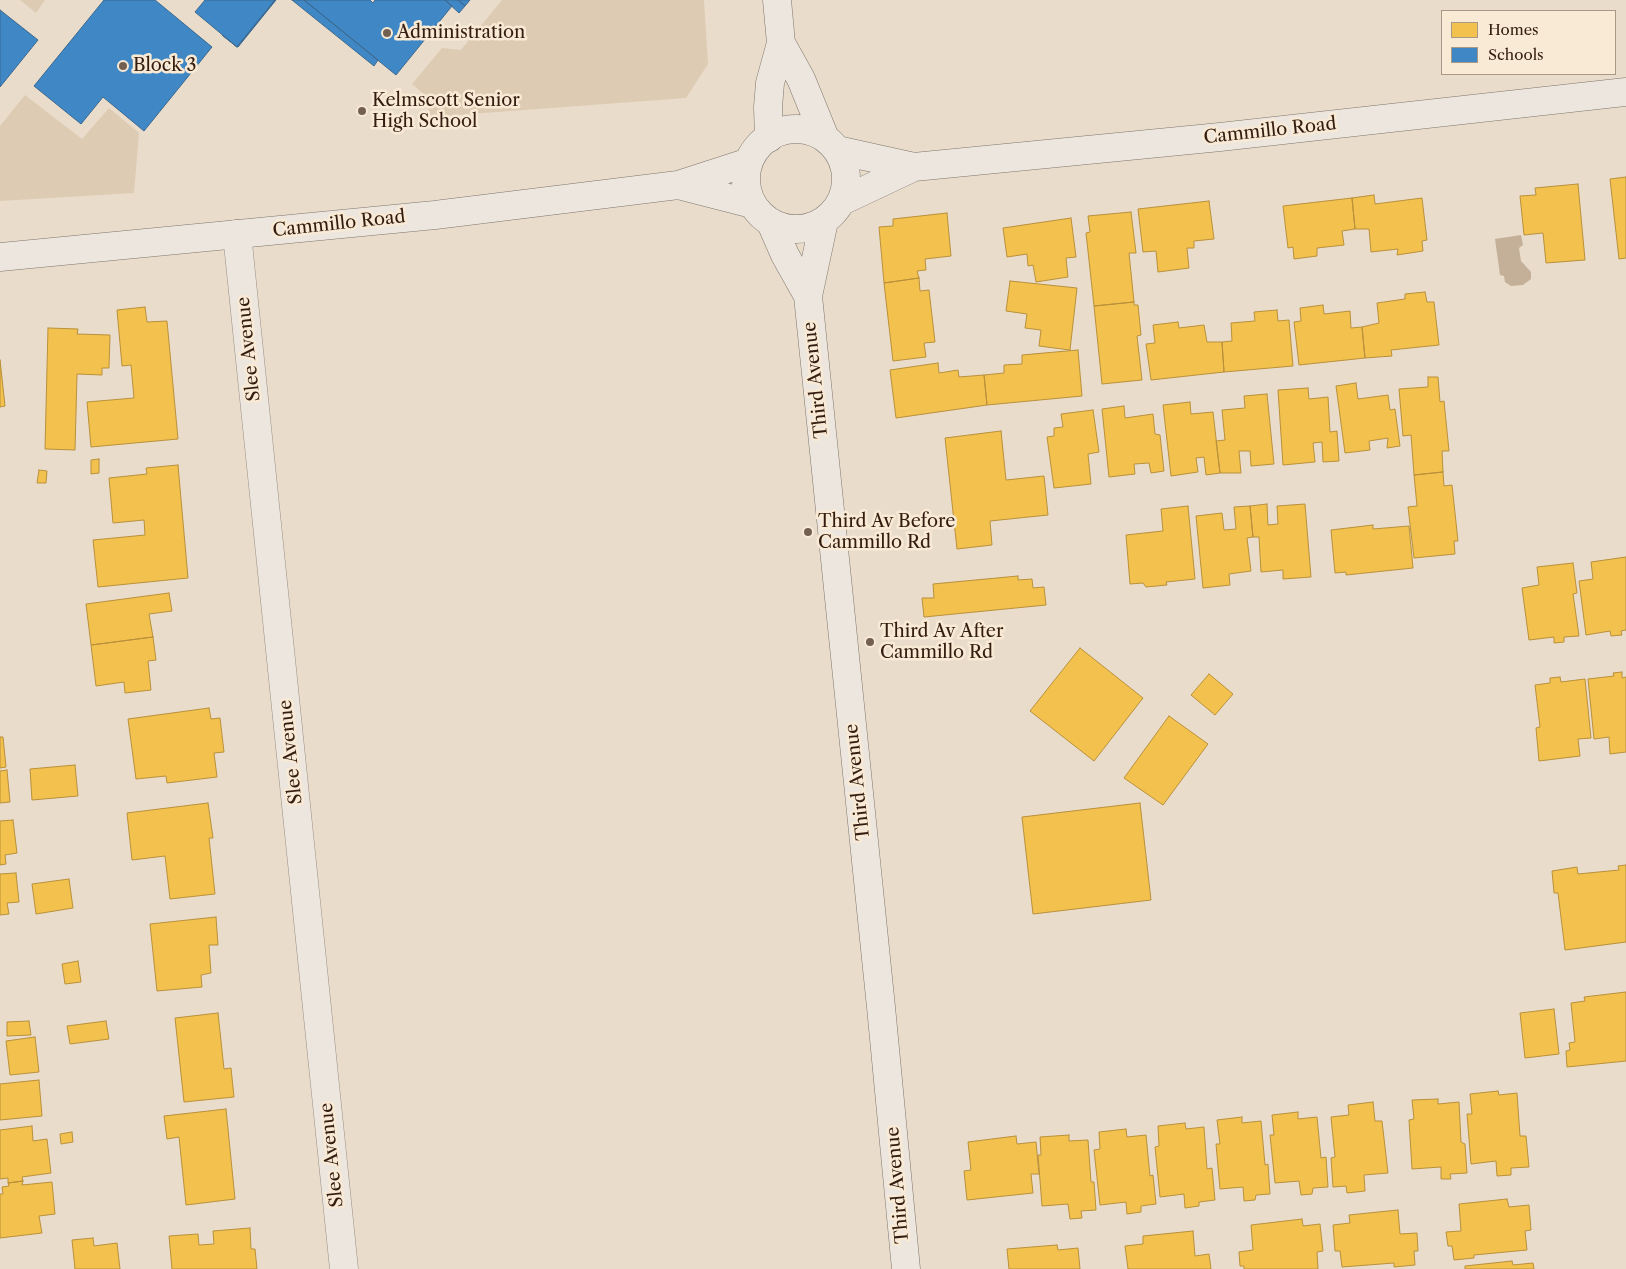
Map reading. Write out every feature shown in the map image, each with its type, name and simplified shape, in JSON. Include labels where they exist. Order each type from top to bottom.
[{"type":"main road","points":[[769,138],[768,107],[770,83],[781,43],[777,0]]},
{"type":"main road","points":[[781,43],[801,79],[831,144],[844,163],[846,187],[842,201],[835,211],[824,222],[809,228],[798,230],[786,228],[771,223],[762,216],[752,204],[747,190],[746,178],[749,162],[757,148],[769,138],[782,131],[795,129],[809,130],[831,144]]},
{"type":"main road","name":"Cammillo Road","points":[[842,201],[914,167],[1220,137],[1626,92]]},
{"type":"main road","name":"Cammillo Road","points":[[831,144],[914,167]]},
{"type":"main road","name":"Cammillo Road","points":[[0,257],[436,215],[678,186],[749,162]]},
{"type":"main road","name":"Cammillo Road","points":[[678,186],[752,204]]},
{"type":"main road","name":"Third Avenue","points":[[824,222],[808,296],[906,1269]]},
{"type":"main road","name":"Third Avenue","points":[[771,223],[785,255],[808,296]]},
{"type":"main road","name":"Slee Avenue","points":[[237,234],[344,1269]]},
{"type":"shaded area","points":[[20,0],[45,0],[36,13]]},
{"type":"shaded area","points":[[502,0],[704,0],[708,64],[686,98],[430,117],[426,96],[412,84],[442,48],[461,50]]},
{"type":"shaded area","points":[[25,95],[82,139],[109,108],[139,133],[134,193],[0,201],[0,126]]},
{"type":"shaded area","points":[[1521,235],[1523,245],[1519,248],[1521,261],[1531,272],[1531,279],[1523,285],[1511,286],[1505,282],[1504,276],[1500,275],[1495,239]]},
{"type":"building: Homes","points":[[1626,177],[1626,258],[1619,259],[1610,179]]},
{"type":"building: Homes","points":[[1578,184],[1585,260],[1546,263],[1543,233],[1524,235],[1520,196],[1536,195],[1535,188]]},
{"type":"building: Homes","points":[[1374,195],[1375,204],[1422,198],[1427,240],[1422,241],[1423,251],[1397,255],[1398,249],[1371,252],[1369,229],[1355,229],[1352,198]]},
{"type":"building: Homes","points":[[1352,198],[1355,229],[1342,231],[1344,245],[1317,248],[1317,256],[1294,259],[1293,247],[1288,248],[1283,206]]},
{"type":"building: Homes","points":[[1209,201],[1214,239],[1194,241],[1194,248],[1187,248],[1189,268],[1158,272],[1156,251],[1143,252],[1138,209]]},
{"type":"building: Homes","points":[[1131,212],[1136,253],[1129,253],[1134,302],[1094,306],[1086,233],[1090,232],[1088,216]]},
{"type":"building: Homes","points":[[947,213],[951,256],[925,259],[926,270],[917,271],[919,278],[884,283],[879,227],[893,226],[893,219]]},
{"type":"building: Homes","points":[[1071,218],[1076,257],[1066,258],[1068,277],[1036,282],[1033,265],[1028,266],[1027,254],[1007,257],[1003,228]]},
{"type":"building: Homes","points":[[919,278],[920,291],[929,290],[935,342],[924,343],[926,357],[893,361],[884,283]]},
{"type":"building: Homes","points":[[1010,281],[1077,288],[1070,350],[1039,346],[1041,330],[1025,328],[1027,314],[1006,311]]},
{"type":"building: Homes","points":[[1425,292],[1427,302],[1434,302],[1439,345],[1391,350],[1392,356],[1365,358],[1362,327],[1379,323],[1377,303],[1405,299],[1405,294]]},
{"type":"building: Homes","points":[[1134,302],[1134,305],[1138,305],[1141,335],[1137,336],[1142,380],[1102,384],[1094,306]]},
{"type":"building: Homes","points":[[1323,305],[1324,314],[1350,311],[1351,328],[1362,327],[1365,358],[1299,365],[1294,322],[1301,321],[1300,308]]},
{"type":"building: Homes","points":[[145,307],[147,322],[167,321],[178,439],[91,447],[87,402],[134,398],[131,365],[122,366],[117,310]]},
{"type":"building: Homes","points":[[1277,310],[1278,321],[1289,320],[1293,366],[1224,372],[1222,342],[1232,341],[1231,323],[1255,321],[1254,312]]},
{"type":"building: Homes","points":[[1178,322],[1179,328],[1204,325],[1207,342],[1222,342],[1224,372],[1151,380],[1146,344],[1155,343],[1153,325]]},
{"type":"building: Homes","points":[[48,328],[78,329],[77,334],[110,335],[109,368],[102,368],[102,375],[77,374],[75,450],[45,449]]},
{"type":"building: Homes","points":[[1078,350],[1082,396],[987,405],[984,375],[1004,373],[1004,365],[1022,364],[1022,355]]},
{"type":"building: Homes","points":[[0,360],[5,406],[0,407]]},
{"type":"building: Homes","points":[[938,363],[939,373],[958,370],[959,377],[984,375],[987,405],[896,418],[890,370]]},
{"type":"building: Homes","points":[[1428,377],[1438,377],[1440,402],[1444,401],[1449,451],[1442,451],[1443,472],[1414,475],[1411,435],[1403,436],[1399,389],[1428,387]]},
{"type":"building: Homes","points":[[1356,383],[1358,399],[1388,395],[1390,410],[1395,409],[1400,446],[1387,448],[1388,438],[1369,441],[1370,450],[1345,453],[1336,386]]},
{"type":"building: Homes","points":[[1308,388],[1309,399],[1328,397],[1330,432],[1337,431],[1339,461],[1323,462],[1322,442],[1313,443],[1315,462],[1283,465],[1278,390]]},
{"type":"building: Homes","points":[[1267,394],[1274,464],[1251,466],[1250,451],[1239,451],[1241,473],[1220,473],[1216,441],[1225,440],[1222,410],[1245,408],[1244,396]]},
{"type":"building: Homes","points":[[1190,402],[1191,414],[1213,412],[1220,473],[1206,475],[1204,457],[1196,458],[1198,472],[1171,476],[1163,405]]},
{"type":"building: Homes","points":[[1124,406],[1125,418],[1153,414],[1155,434],[1160,435],[1164,471],[1151,473],[1149,463],[1134,464],[1135,474],[1109,477],[1102,409]]},
{"type":"building: Homes","points":[[1093,410],[1099,452],[1088,454],[1091,484],[1054,488],[1047,437],[1054,436],[1054,428],[1063,427],[1061,414]]},
{"type":"building: Homes","points":[[1001,431],[1006,480],[1044,476],[1048,515],[990,521],[992,545],[957,549],[945,438]]},
{"type":"building: Homes","points":[[99,459],[99,473],[91,474],[91,460]]},
{"type":"building: Homes","points":[[178,465],[188,578],[98,587],[93,540],[145,535],[144,520],[113,523],[109,478],[147,474],[146,468]]},
{"type":"building: Homes","points":[[39,470],[47,471],[46,483],[37,483]]},
{"type":"building: Homes","points":[[1443,472],[1444,486],[1452,485],[1458,541],[1454,541],[1455,554],[1414,558],[1408,507],[1417,506],[1414,475]]},
{"type":"building: Homes","points":[[1267,504],[1268,525],[1278,524],[1277,506],[1305,504],[1311,577],[1283,579],[1283,570],[1261,572],[1259,537],[1253,537],[1250,506]]},
{"type":"building: Homes","points":[[1188,506],[1195,579],[1166,582],[1167,585],[1146,587],[1143,583],[1130,584],[1126,535],[1163,531],[1161,509]]},
{"type":"building: Homes","points":[[1250,506],[1253,537],[1247,538],[1251,571],[1229,574],[1230,585],[1203,588],[1196,516],[1222,513],[1224,530],[1236,529],[1234,507]]},
{"type":"building: Homes","points":[[1373,525],[1373,529],[1409,526],[1413,568],[1346,575],[1346,572],[1335,573],[1331,530]]},
{"type":"building: Homes","points":[[1626,557],[1626,630],[1621,631],[1622,635],[1611,636],[1610,631],[1586,635],[1579,581],[1593,579],[1591,562]]},
{"type":"building: Homes","points":[[1573,563],[1577,593],[1573,594],[1579,636],[1564,637],[1564,642],[1554,643],[1554,637],[1529,640],[1522,588],[1539,585],[1537,567]]},
{"type":"building: Homes","points":[[1018,576],[1018,580],[1032,579],[1033,588],[1044,587],[1046,605],[924,617],[922,598],[934,598],[933,584]]},
{"type":"building: Homes","points":[[169,593],[172,611],[149,614],[153,637],[91,645],[86,604]]},
{"type":"building: Homes","points":[[153,637],[156,660],[148,661],[151,690],[125,693],[124,682],[96,686],[91,645]]},
{"type":"building: Homes","points":[[1080,648],[1143,698],[1094,761],[1030,711]]},
{"type":"building: Homes","points":[[1622,672],[1622,678],[1626,677],[1626,752],[1610,754],[1609,737],[1594,739],[1588,679],[1614,676],[1613,673]]},
{"type":"building: Homes","points":[[1209,674],[1233,694],[1215,715],[1191,695]]},
{"type":"building: Homes","points":[[1560,677],[1561,682],[1585,679],[1591,738],[1578,739],[1580,756],[1539,761],[1536,728],[1540,727],[1535,685],[1550,683],[1550,678]]},
{"type":"building: Homes","points":[[209,708],[211,719],[220,718],[224,752],[214,753],[217,777],[167,783],[166,776],[136,779],[128,719]]},
{"type":"building: Homes","points":[[1169,716],[1208,744],[1163,805],[1124,778]]},
{"type":"building: Homes","points":[[0,737],[3,737],[6,767],[0,768]]},
{"type":"building: Homes","points":[[75,765],[78,796],[32,800],[30,769]]},
{"type":"building: Homes","points":[[7,770],[10,802],[0,803],[0,771]]},
{"type":"building: Homes","points":[[208,803],[213,838],[209,838],[215,894],[170,899],[165,856],[132,860],[127,813]]},
{"type":"building: Homes","points":[[1140,803],[1151,900],[1033,914],[1022,817]]},
{"type":"building: Homes","points":[[13,820],[17,853],[5,855],[6,864],[0,865],[0,821]]},
{"type":"building: Homes","points":[[1626,865],[1626,942],[1565,950],[1558,893],[1554,893],[1552,871],[1577,867],[1578,874],[1619,870],[1618,866]]},
{"type":"building: Homes","points":[[16,873],[19,902],[7,903],[9,914],[0,915],[0,874]]},
{"type":"building: Homes","points":[[69,879],[73,908],[36,914],[32,884]]},
{"type":"building: Homes","points":[[216,917],[218,945],[209,945],[211,973],[201,975],[202,987],[157,991],[150,924]]},
{"type":"building: Homes","points":[[78,961],[81,982],[65,984],[62,964]]},
{"type":"building: Homes","points":[[1626,992],[1626,1061],[1567,1067],[1566,1051],[1570,1050],[1569,1043],[1575,1042],[1571,1003],[1585,1001],[1584,997]]},
{"type":"building: Homes","points":[[1554,1009],[1559,1054],[1525,1058],[1520,1013]]},
{"type":"building: Homes","points":[[218,1013],[224,1069],[231,1068],[234,1097],[184,1102],[175,1018]]},
{"type":"building: Homes","points":[[29,1021],[31,1035],[7,1036],[7,1022]]},
{"type":"building: Homes","points":[[106,1021],[109,1039],[70,1044],[67,1026]]},
{"type":"building: Homes","points":[[35,1037],[39,1072],[10,1075],[6,1041]]},
{"type":"building: Homes","points":[[39,1080],[42,1116],[0,1120],[0,1084]]},
{"type":"building: Homes","points":[[1498,1091],[1499,1095],[1517,1093],[1520,1136],[1526,1136],[1529,1167],[1511,1168],[1511,1175],[1497,1176],[1496,1161],[1471,1164],[1467,1114],[1472,1114],[1470,1094]]},
{"type":"building: Homes","points":[[1438,1099],[1438,1104],[1459,1102],[1461,1142],[1465,1144],[1467,1173],[1450,1174],[1451,1179],[1441,1179],[1441,1167],[1412,1169],[1409,1120],[1414,1119],[1412,1100]]},
{"type":"building: Homes","points":[[1373,1102],[1375,1121],[1382,1121],[1388,1173],[1364,1175],[1365,1191],[1347,1193],[1346,1186],[1333,1187],[1331,1158],[1335,1157],[1331,1117],[1349,1115],[1348,1105]]},
{"type":"building: Homes","points":[[226,1109],[235,1199],[186,1205],[179,1137],[167,1139],[164,1116]]},
{"type":"building: Homes","points":[[1298,1112],[1298,1119],[1317,1117],[1321,1158],[1326,1157],[1328,1187],[1313,1188],[1312,1194],[1301,1195],[1299,1181],[1275,1183],[1270,1135],[1274,1135],[1272,1115]]},
{"type":"building: Homes","points":[[1242,1117],[1242,1123],[1261,1121],[1265,1165],[1268,1164],[1270,1194],[1256,1195],[1255,1200],[1244,1201],[1243,1187],[1220,1189],[1216,1144],[1220,1144],[1217,1120]]},
{"type":"building: Homes","points":[[1185,1123],[1186,1129],[1204,1127],[1207,1169],[1212,1168],[1215,1200],[1199,1202],[1199,1206],[1185,1208],[1184,1194],[1160,1197],[1155,1147],[1159,1146],[1158,1126]]},
{"type":"building: Homes","points":[[32,1126],[33,1141],[47,1139],[51,1173],[22,1177],[23,1181],[8,1183],[8,1178],[0,1179],[0,1130]]},
{"type":"building: Homes","points":[[1126,1129],[1127,1137],[1146,1135],[1150,1176],[1153,1175],[1156,1204],[1141,1206],[1141,1212],[1127,1214],[1126,1202],[1100,1205],[1094,1150],[1100,1149],[1099,1132]]},
{"type":"building: Homes","points":[[72,1132],[73,1142],[61,1144],[60,1134]]},
{"type":"building: Homes","points":[[1069,1135],[1069,1141],[1088,1140],[1091,1182],[1094,1182],[1096,1210],[1081,1211],[1082,1218],[1070,1219],[1068,1204],[1042,1206],[1038,1155],[1041,1155],[1040,1137]]},
{"type":"building: Homes","points":[[1016,1136],[1017,1144],[1036,1142],[1039,1174],[1031,1174],[1033,1193],[967,1200],[964,1171],[971,1170],[968,1142]]},
{"type":"building: Homes","points":[[23,1181],[22,1185],[52,1182],[55,1214],[39,1216],[42,1233],[0,1238],[0,1194],[3,1194],[2,1187],[9,1186],[8,1183]]},
{"type":"building: Homes","points":[[1507,1199],[1509,1207],[1529,1205],[1531,1230],[1525,1231],[1527,1250],[1474,1255],[1474,1258],[1454,1260],[1452,1246],[1448,1246],[1446,1232],[1461,1231],[1459,1204]]},
{"type":"building: Homes","points":[[1398,1210],[1400,1234],[1417,1233],[1418,1251],[1414,1251],[1415,1265],[1394,1267],[1394,1263],[1342,1267],[1340,1251],[1335,1251],[1333,1225],[1350,1223],[1349,1215]]},
{"type":"building: Homes","points":[[1302,1219],[1303,1226],[1320,1224],[1323,1251],[1317,1252],[1318,1269],[1244,1269],[1244,1266],[1240,1266],[1239,1252],[1253,1250],[1251,1225]]},
{"type":"building: Homes","points":[[250,1228],[251,1249],[255,1249],[257,1269],[172,1269],[169,1236],[198,1234],[199,1245],[214,1244],[213,1231]]},
{"type":"building: Homes","points":[[1193,1231],[1195,1256],[1209,1254],[1211,1269],[1128,1269],[1125,1246],[1143,1244],[1143,1236]]},
{"type":"building: Homes","points":[[93,1238],[94,1246],[117,1243],[120,1269],[75,1269],[72,1240]]},
{"type":"building: Homes","points":[[1057,1245],[1058,1250],[1078,1248],[1080,1269],[1009,1269],[1007,1249]]},
{"type":"building: Homes","points":[[1512,1261],[1513,1265],[1533,1263],[1534,1269],[1465,1269],[1465,1266]]},
{"type":"building: Schools","name":"Block 3","points":[[104,0],[155,0],[212,47],[144,131],[103,97],[81,124],[34,86]]},
{"type":"building: Schools","points":[[205,0],[275,0],[237,47],[195,12]]},
{"type":"building: Schools","points":[[275,0],[276,0],[238,47]]},
{"type":"building: Schools","points":[[292,0],[304,0],[378,60],[374,66]]},
{"type":"building: Schools","name":"Administration","points":[[304,0],[370,0],[373,3],[375,0],[445,0],[452,6],[396,75]]},
{"type":"building: Schools","points":[[445,0],[458,0],[465,6],[459,13]]},
{"type":"building: Schools","points":[[458,0],[470,0],[465,6]]},
{"type":"building: Schools","points":[[0,10],[38,40],[0,87]]},
{"type":"place","name":"Administration","points":[[387,33]]},
{"type":"place","name":"Block 3","points":[[123,66]]},
{"type":"place","name":"Kelmscott Senior High School","points":[[362,111]]},
{"type":"place","name":"Third Av Before Cammillo Rd","points":[[808,532]]},
{"type":"place","name":"Third Av After Cammillo Rd","points":[[870,642]]}]
